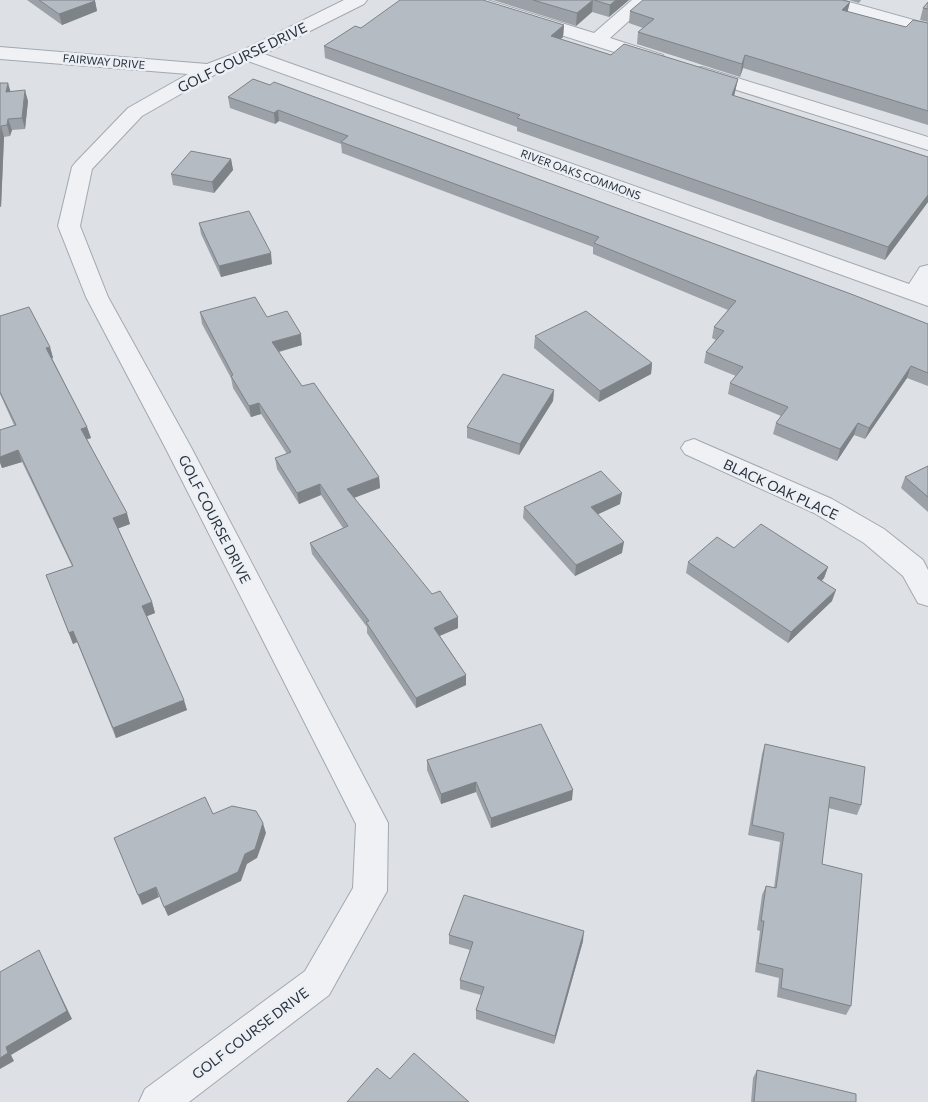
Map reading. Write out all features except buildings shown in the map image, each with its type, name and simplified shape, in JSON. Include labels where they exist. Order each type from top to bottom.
[{"type":"street","name":"GOLF COURSE DRIVE","points":[[158,1102],[317,983],[370,892],[372,823],[97,296],[69,226],[82,167],[136,112],[209,70],[248,55],[358,0]]},
{"type":"street","points":[[469,0],[928,144]]},
{"type":"street","points":[[597,40],[643,0]]},
{"type":"street","points":[[823,0],[928,30]]},
{"type":"street","points":[[881,16],[896,0]]},
{"type":"street","name":"FAIRWAY DRIVE","points":[[0,53],[209,70]]},
{"type":"street","name":"RIVER OAKS COMMONS","points":[[248,55],[921,296],[928,272]]},
{"type":"street","name":"BLACK OAK PLACE","points":[[694,448],[823,506],[874,536],[913,568],[928,595]]}]
